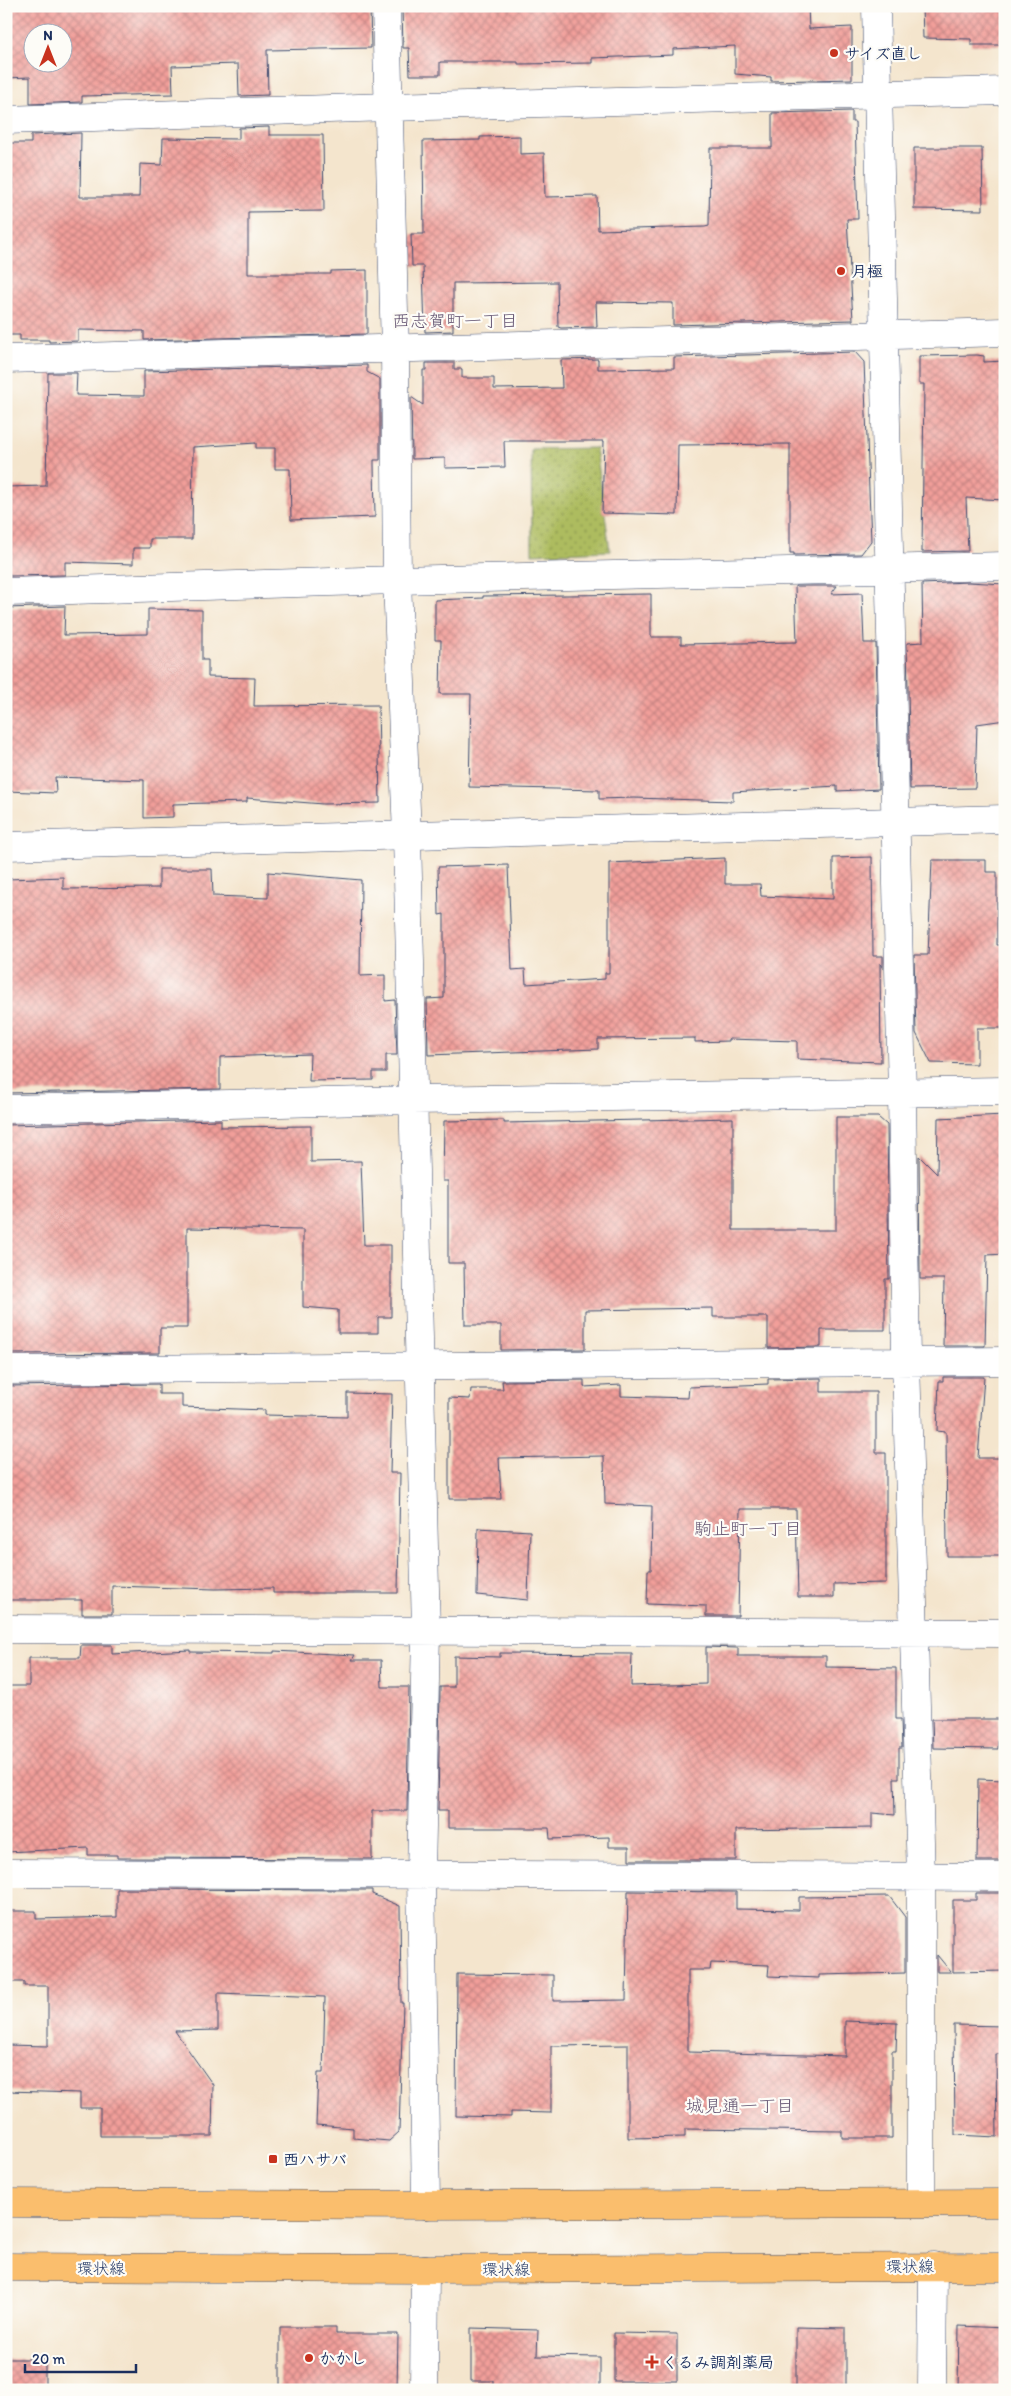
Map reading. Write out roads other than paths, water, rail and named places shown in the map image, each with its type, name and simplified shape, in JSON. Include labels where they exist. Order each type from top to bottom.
[{"type":"main road","points":[[6,2203],[426,2205],[1005,2202]]},
{"type":"main road","name":"環状線","points":[[6,2268],[1005,2267]]},
{"type":"street","points":[[386,6],[395,350],[397,580],[406,836],[426,1631],[421,1875],[426,2205]]},
{"type":"street","points":[[876,6],[902,1093],[906,1362],[921,1877],[921,2202]]},
{"type":"street","points":[[6,120],[388,107],[1005,91]]},
{"type":"street","points":[[6,359],[395,350],[1005,332]]},
{"type":"street","points":[[6,592],[397,580],[1005,566]]},
{"type":"street","points":[[6,846],[1005,819]]},
{"type":"street","points":[[6,1109],[412,1100],[1005,1091]]},
{"type":"street","points":[[6,1370],[1005,1361]]},
{"type":"street","points":[[6,1629],[1005,1632]]},
{"type":"street","points":[[6,1873],[1005,1877]]},
{"type":"street","points":[[932,2390],[933,2266]]},
{"type":"street","points":[[424,2390],[425,2269]]},
{"type":"place","name":"サイズ直し","points":[[834,53]]},
{"type":"place","name":"月極","points":[[841,271]]},
{"type":"place","name":"西ハサバ","points":[[273,2159]]},
{"type":"place","name":"かかし","points":[[309,2358]]},
{"type":"place","name":"くるみ調剤薬局","points":[[652,2362]]},
{"type":"district","name":"西志賀町一丁目","points":[[455,321]]},
{"type":"district","name":"駒止町一丁目","points":[[748,1529]]},
{"type":"district","name":"城見通一丁目","points":[[740,2106]]}]
